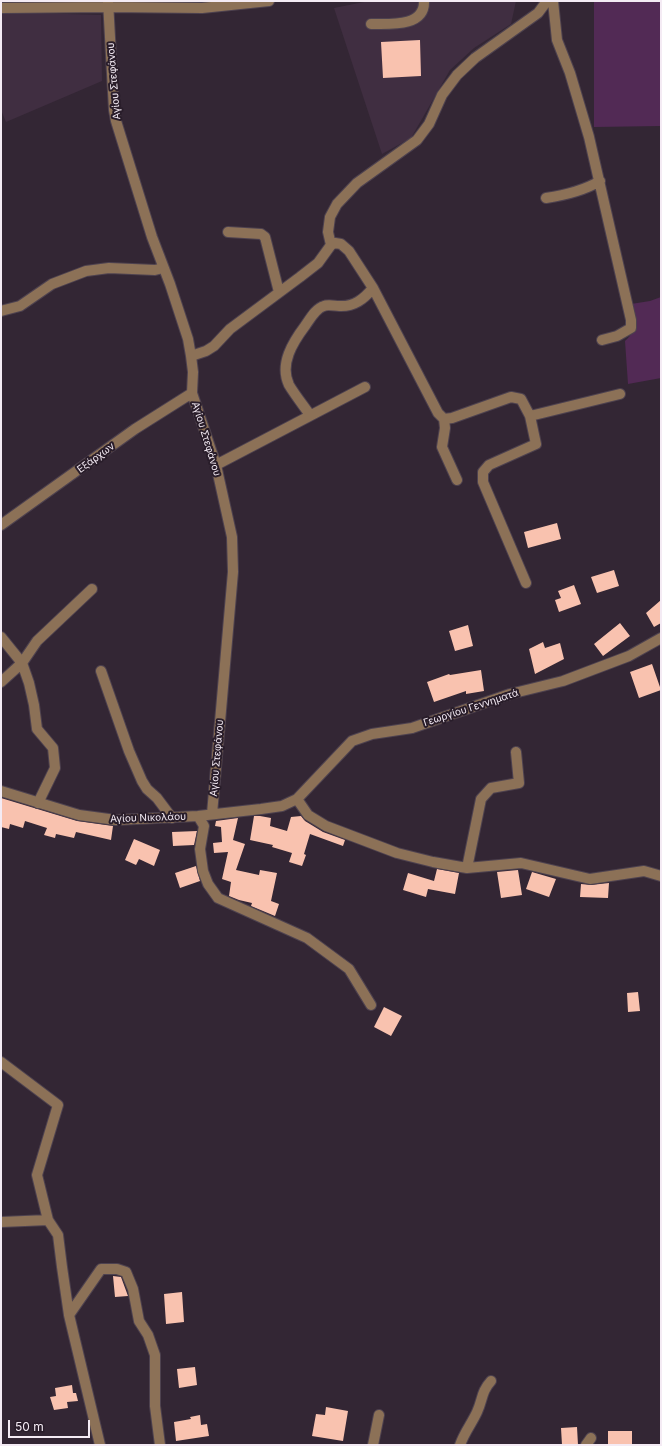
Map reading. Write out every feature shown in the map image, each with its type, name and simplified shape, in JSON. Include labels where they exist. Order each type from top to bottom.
[{"type":"street","points":[[1,8],[108,4],[202,8],[269,1]]},
{"type":"street","points":[[372,24],[403,24],[420,16],[425,9],[424,1]]},
{"type":"street","points":[[331,245],[328,232],[330,217],[337,204],[357,183],[417,140],[429,124],[442,95],[457,75],[475,58],[538,12],[547,1]]},
{"type":"street","points":[[553,1],[557,40],[575,86],[600,182],[631,320],[631,328],[617,336],[602,340]]},
{"type":"street","name":"Αγίου Στεφάνου","points":[[108,4],[114,110],[116,121],[152,237],[170,284],[180,316],[191,356],[193,372],[192,393],[216,465],[232,537],[233,572],[212,814]]},
{"type":"street","points":[[546,198],[569,194],[589,188],[600,182]]},
{"type":"street","points":[[228,232],[261,234],[265,237],[279,292]]},
{"type":"street","points":[[191,356],[206,351],[214,346],[230,329],[318,263],[331,245],[335,243],[341,244],[346,247],[355,258],[373,288],[438,413],[444,419],[445,428],[442,447],[457,480]]},
{"type":"street","points":[[1,312],[20,306],[52,284],[86,271],[110,268],[155,270],[163,268]]},
{"type":"street","points":[[310,415],[289,384],[285,365],[294,341],[321,307],[326,305],[343,306],[357,303],[365,298],[373,288]]},
{"type":"street","points":[[216,465],[365,387]]},
{"type":"street","name":"Εξάρχων","points":[[1,525],[135,429],[192,393]]},
{"type":"street","points":[[530,416],[620,394]]},
{"type":"street","points":[[444,419],[452,418],[511,397],[521,399],[530,416],[536,444],[489,465],[482,472],[483,482],[526,582]]},
{"type":"street","points":[[1,682],[22,663],[37,641],[92,589]]},
{"type":"street","points":[[1,637],[22,663],[29,683],[37,729],[53,748],[55,768],[38,803]]},
{"type":"street","name":"Γεωργίου Γεννηματά","points":[[297,799],[352,741],[372,734],[412,728],[510,694],[563,681],[629,656],[661,638]]},
{"type":"street","points":[[101,671],[129,751],[142,781],[172,818]]},
{"type":"street","points":[[467,868],[481,799],[491,788],[519,783],[516,752]]},
{"type":"street","name":"Αγίου Νικολάου","points":[[1,791],[63,811],[96,818],[116,820],[172,818],[261,809],[282,806],[297,799]]},
{"type":"street","points":[[297,799],[308,815],[326,826],[397,852],[433,862],[467,868],[521,864],[590,879],[644,871],[661,876]]},
{"type":"street","points":[[198,816],[204,826],[200,849],[203,871],[208,884],[218,898],[307,938],[349,969],[371,1004]]},
{"type":"street","points":[[1,1062],[58,1105],[37,1175],[48,1220],[58,1235],[69,1315],[100,1445]]},
{"type":"street","points":[[1,1222],[48,1220]]},
{"type":"street","points":[[69,1315],[101,1269],[117,1269],[126,1272],[133,1289],[139,1321],[148,1335],[154,1355],[156,1379],[155,1406],[160,1445]]},
{"type":"street","points":[[460,1445],[466,1430],[477,1411],[484,1388],[491,1381]]},
{"type":"street","points":[[373,1445],[379,1415]]},
{"type":"shaded area","points":[[369,1],[516,1],[511,24],[474,48],[450,70],[411,138],[382,154],[334,8]]},
{"type":"shaded area","points":[[594,1],[661,1],[661,126],[594,127]]},
{"type":"shaded area","points":[[1,12],[101,15],[102,81],[6,122],[1,110]]},
{"type":"shaded area","points":[[661,297],[661,378],[628,384],[625,341],[632,332],[635,324],[631,304],[650,301]]},
{"type":"building","points":[[420,40],[421,76],[383,78],[381,42]]},
{"type":"building","points":[[557,523],[561,539],[528,548],[524,532]]},
{"type":"building","points":[[614,570],[619,586],[597,593],[591,577]]},
{"type":"building","points":[[574,585],[581,604],[559,612],[555,600],[561,598],[558,591]]},
{"type":"building","points":[[661,600],[661,623],[654,627],[646,613]]},
{"type":"building","points":[[620,623],[630,636],[603,656],[594,644]]},
{"type":"building","points":[[468,625],[473,646],[455,651],[449,631]]},
{"type":"building","points":[[543,642],[545,648],[560,643],[564,659],[535,674],[529,649]]},
{"type":"building","points":[[652,664],[661,690],[639,698],[630,672]]},
{"type":"building","points":[[481,670],[484,691],[466,694],[466,691],[434,702],[427,682],[449,674]]},
{"type":"building","points":[[1,798],[77,821],[113,826],[111,840],[76,832],[74,838],[56,834],[55,838],[44,835],[47,828],[25,821],[23,828],[10,824],[9,829],[1,827]]},
{"type":"building","points":[[254,816],[271,818],[270,826],[287,831],[291,817],[301,816],[305,821],[323,832],[345,840],[343,846],[310,834],[304,854],[306,855],[302,866],[289,862],[292,853],[272,847],[273,845],[250,840]]},
{"type":"building","points":[[238,818],[233,840],[245,844],[236,870],[259,875],[260,870],[277,873],[271,901],[279,904],[275,916],[251,906],[252,903],[229,896],[231,882],[222,879],[228,852],[214,853],[213,843],[222,842],[221,827],[215,826],[216,821]]},
{"type":"building","points":[[197,831],[194,845],[173,846],[172,832]]},
{"type":"building","points":[[134,839],[160,850],[154,866],[139,859],[136,865],[125,860]]},
{"type":"building","points":[[196,866],[200,881],[180,888],[175,873]]},
{"type":"building","points":[[437,869],[459,873],[455,894],[428,889],[426,897],[403,890],[408,873],[434,881]]},
{"type":"building","points":[[518,870],[522,895],[501,898],[497,872]]},
{"type":"building","points":[[532,872],[556,879],[549,897],[526,889]]},
{"type":"building","points":[[609,883],[608,898],[580,897],[581,884],[591,885]]},
{"type":"building","points":[[638,992],[640,1011],[628,1012],[627,993]]},
{"type":"building","points":[[384,1007],[402,1016],[391,1036],[374,1027]]},
{"type":"building","points":[[113,1276],[121,1277],[128,1296],[115,1297]]},
{"type":"building","points":[[182,1292],[184,1322],[166,1324],[164,1294]]},
{"type":"building","points":[[195,1367],[197,1385],[179,1388],[177,1369]]},
{"type":"building","points":[[72,1385],[73,1393],[76,1393],[78,1401],[67,1402],[68,1408],[54,1410],[50,1397],[56,1396],[55,1388]]},
{"type":"building","points":[[326,1407],[348,1411],[343,1441],[312,1436],[316,1414],[325,1415]]},
{"type":"building","points":[[200,1415],[201,1425],[207,1424],[209,1436],[176,1441],[174,1422],[191,1419],[190,1417]]},
{"type":"building","points":[[577,1427],[578,1445],[562,1445],[561,1428]]},
{"type":"building","points":[[608,1431],[632,1431],[632,1445],[608,1445]]}]
